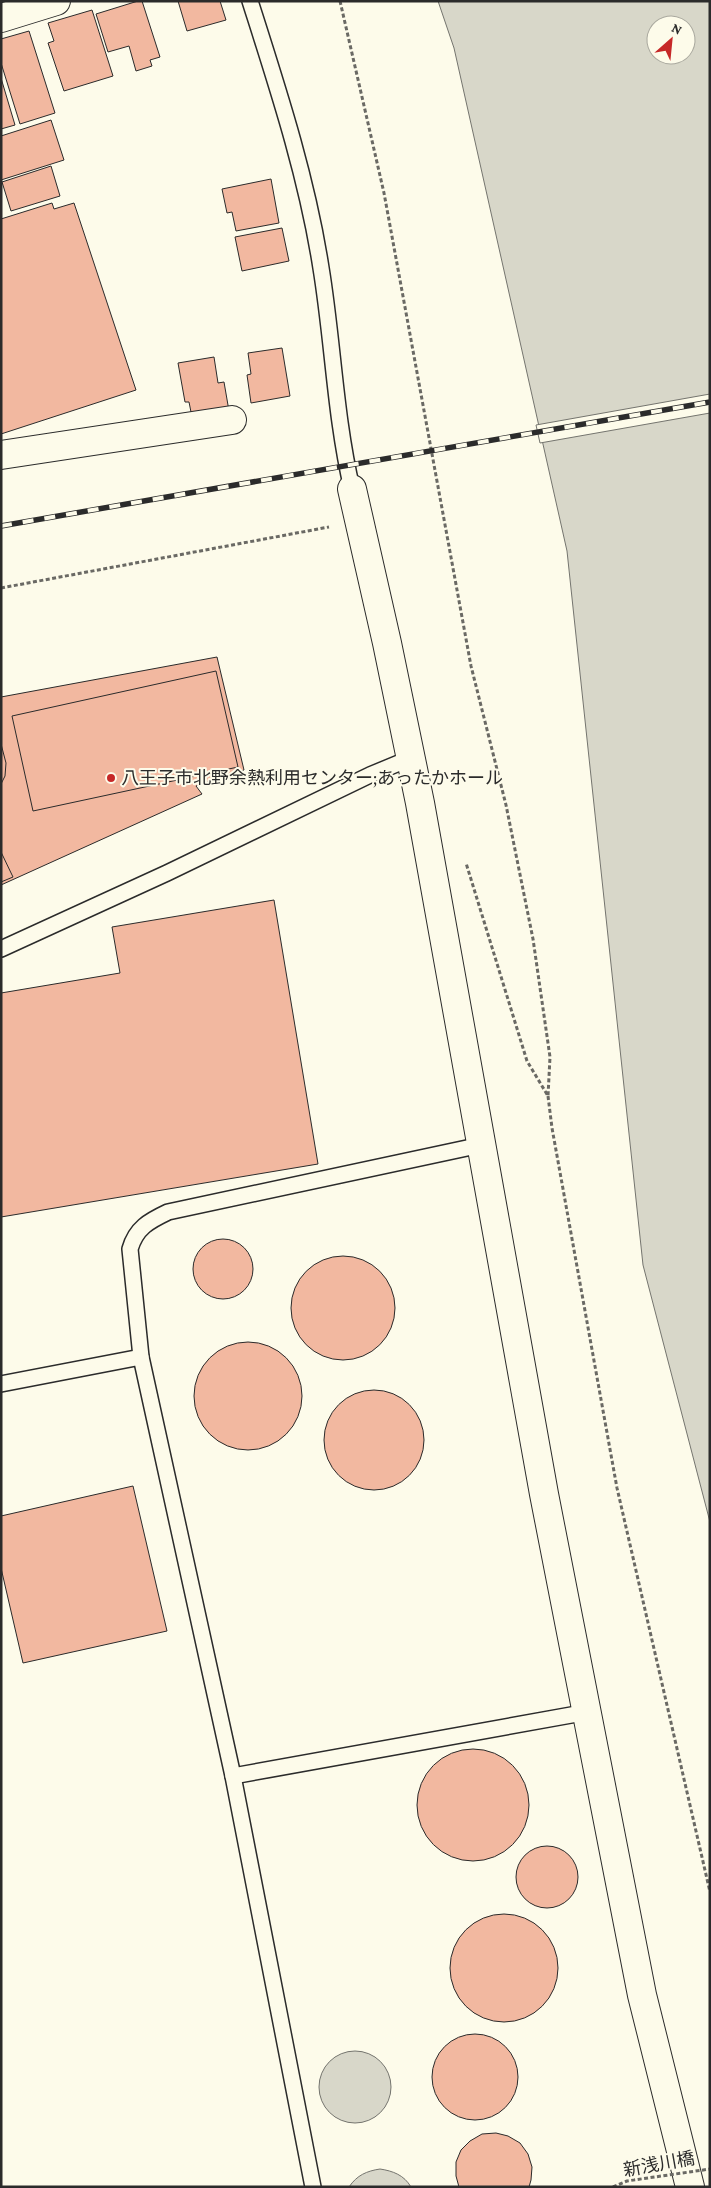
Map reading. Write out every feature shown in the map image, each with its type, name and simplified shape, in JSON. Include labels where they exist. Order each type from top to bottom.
[{"type":"street","points":[[1,18],[56,1]]},
{"type":"street","points":[[1,455],[232,420]]},
{"type":"street","points":[[352,489],[411,758],[544,1494],[642,1995],[690,2181]]},
{"type":"lane","points":[[250,1],[309,201],[322,268],[344,451],[352,489]]},
{"type":"lane","points":[[1,949],[167,873],[370,775],[411,758]]},
{"type":"lane","points":[[312,2187],[233,1776],[142,1357],[130,1249],[134,1236],[154,1218],[168,1212],[481,1145]]},
{"type":"lane","points":[[1,1384],[142,1357]]},
{"type":"lane","points":[[233,1776],[588,1712]]},
{"type":"path","points":[[340,1],[384,193],[471,666],[506,804],[532,939],[550,1057],[548,1096],[557,1158],[617,1488],[710,1892]]},
{"type":"path","points":[[1,588],[338,526]]},
{"type":"path","points":[[464,859],[527,1061],[548,1096]]},
{"type":"path","name":"新浅川橋","points":[[614,2187],[627,2181],[690,2181]]},
{"type":"shaded area","points":[[438,1],[710,1],[710,1522],[643,1265],[567,551],[454,48]]},
{"type":"shaded area","points":[[355,2051],[369,2054],[381,2061],[388,2073],[391,2087],[388,2101],[381,2113],[369,2120],[355,2123],[341,2120],[329,2113],[322,2101],[319,2087],[322,2073],[329,2061],[341,2054]]},
{"type":"shaded area","points":[[380,2169],[398,2174],[411,2187],[349,2187],[355,2179],[363,2174]]},
{"type":"pier","points":[[710,394],[710,413],[540,443],[536,425]]},
{"type":"building","points":[[142,1],[160,57],[150,60],[152,66],[136,71],[129,46],[108,52],[96,14]]},
{"type":"building","points":[[178,1],[220,1],[226,20],[187,31]]},
{"type":"building","points":[[92,10],[113,76],[64,91],[48,43],[54,41],[48,23]]},
{"type":"building","points":[[29,31],[55,113],[20,124],[1,63],[1,39]]},
{"type":"building","points":[[1,78],[15,125],[1,129]]},
{"type":"building","points":[[51,120],[64,160],[1,180],[1,136]]},
{"type":"building","points":[[51,166],[60,196],[11,211],[2,182]]},
{"type":"building","points":[[271,179],[279,223],[236,231],[232,212],[227,213],[222,189]]},
{"type":"building","points":[[52,203],[54,209],[74,203],[136,390],[1,434],[1,219]]},
{"type":"building","points":[[282,228],[289,261],[242,271],[235,237]]},
{"type":"building","points":[[282,348],[290,396],[251,403],[247,375],[251,374],[248,353]]},
{"type":"building","points":[[214,357],[218,383],[224,382],[229,411],[192,417],[189,402],[185,402],[178,363]]},
{"type":"building","name":"八王子市北野余熱利用センター;あったかホール","points":[[217,657],[244,770],[196,786],[202,794],[1,885],[1,697]]},
{"type":"building","points":[[216,671],[238,767],[33,811],[12,716]]},
{"type":"building","points":[[1,744],[6,763],[5,776],[1,784]]},
{"type":"building","points":[[1,852],[13,877],[1,882]]},
{"type":"building","points":[[274,900],[318,1164],[1,1217],[1,993],[120,973],[112,927]]},
{"type":"building","points":[[223,1239],[240,1244],[248,1252],[253,1269],[248,1286],[240,1294],[223,1299],[206,1294],[198,1286],[193,1269],[198,1252],[206,1244]]},
{"type":"building","points":[[343,1256],[363,1260],[372,1264],[380,1271],[387,1279],[391,1288],[395,1308],[391,1328],[387,1337],[380,1345],[372,1352],[363,1356],[343,1360],[323,1356],[314,1352],[306,1345],[299,1337],[295,1328],[291,1308],[295,1288],[299,1279],[306,1271],[314,1264],[323,1260]]},
{"type":"building","points":[[248,1342],[269,1346],[287,1357],[298,1375],[302,1396],[298,1417],[287,1435],[269,1446],[248,1450],[227,1446],[209,1435],[198,1417],[194,1396],[198,1375],[209,1357],[227,1346]]},
{"type":"building","points":[[374,1390],[393,1394],[409,1405],[420,1421],[424,1440],[420,1459],[409,1475],[393,1486],[374,1490],[355,1486],[339,1475],[328,1459],[324,1440],[328,1421],[339,1405],[355,1394]]},
{"type":"building","points":[[133,1486],[167,1631],[23,1663],[1,1568],[1,1516]]},
{"type":"building","points":[[473,1749],[495,1753],[513,1765],[525,1783],[529,1805],[525,1827],[513,1845],[495,1857],[473,1861],[451,1857],[433,1845],[421,1827],[417,1805],[421,1783],[433,1765],[451,1753]]},
{"type":"building","points":[[547,1846],[559,1848],[569,1855],[576,1865],[578,1877],[576,1889],[569,1899],[559,1906],[547,1908],[535,1906],[525,1899],[518,1889],[516,1877],[518,1865],[525,1855],[535,1848]]},
{"type":"building","points":[[504,1914],[525,1918],[542,1930],[554,1947],[558,1968],[554,1989],[542,2006],[525,2018],[504,2022],[483,2018],[466,2006],[454,1989],[450,1968],[454,1947],[466,1930],[483,1918]]},
{"type":"building","points":[[475,2034],[491,2038],[505,2047],[514,2061],[518,2077],[514,2093],[505,2107],[491,2116],[475,2120],[459,2116],[445,2107],[436,2093],[432,2077],[436,2061],[445,2047],[459,2038]]},
{"type":"building","points":[[496,2133],[508,2136],[520,2143],[528,2154],[532,2167],[529,2187],[459,2187],[456,2176],[456,2162],[461,2150],[470,2141],[482,2134]]},
{"type":"railway","points":[[1,526],[710,402]]},
{"type":"place","name":"八王子市北野余熱利用センター;あったかホール","points":[[111,778]]}]
